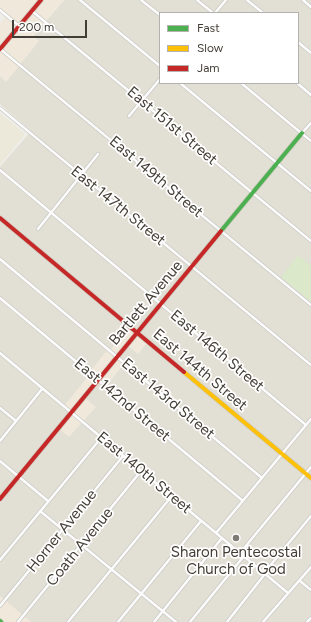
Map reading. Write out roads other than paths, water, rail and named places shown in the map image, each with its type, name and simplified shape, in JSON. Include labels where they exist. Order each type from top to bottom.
[{"type":"street","points":[[0,49],[40,0]]},
{"type":"street","points":[[80,0],[159,65]]},
{"type":"street","points":[[141,0],[159,14]]},
{"type":"street","points":[[197,0],[213,12]]},
{"type":"street","points":[[215,12],[226,0]]},
{"type":"street","points":[[247,0],[262,12]]},
{"type":"street","points":[[303,0],[311,7]]},
{"type":"street","points":[[0,10],[19,26]]},
{"type":"street","name":"East 151st Street","points":[[32,10],[311,241]]},
{"type":"street","points":[[299,43],[311,53]]},
{"type":"street","name":"East 149th Street","points":[[0,49],[311,305]]},
{"type":"street","points":[[129,116],[159,81]]},
{"type":"street","points":[[181,84],[311,191]]},
{"type":"street","points":[[242,84],[311,141]]},
{"type":"street","points":[[297,84],[311,95]]},
{"type":"street","name":"East 147th Street","points":[[0,108],[311,365]]},
{"type":"street","name":"Bartlett Avenue","points":[[0,499],[311,123]]},
{"type":"street","points":[[38,229],[82,176],[98,154]]},
{"type":"street","name":"East 146th Street","points":[[0,170],[306,425]]},
{"type":"street","name":"East 144th Street","points":[[0,218],[311,478]]},
{"type":"street","name":"East 143rd Street","points":[[0,259],[262,478]]},
{"type":"street","name":"East 142nd Street","points":[[0,298],[243,501]]},
{"type":"street","name":"East 140th Street","points":[[0,353],[288,593]]},
{"type":"street","points":[[0,441],[42,389]]},
{"type":"street","points":[[0,408],[16,421]]},
{"type":"street","points":[[216,533],[311,418]]},
{"type":"street","points":[[0,560],[101,438]]},
{"type":"street","name":"Horner Avenue","points":[[0,606],[123,456]]},
{"type":"street","points":[[0,461],[48,501]]},
{"type":"street","points":[[240,553],[311,467]]},
{"type":"street","name":"Coath Avenue","points":[[18,622],[141,471]]},
{"type":"street","points":[[68,622],[171,497]]},
{"type":"street","points":[[40,511],[176,622]]},
{"type":"street","points":[[227,622],[311,516]]},
{"type":"street","points":[[118,622],[201,521]]},
{"type":"street","points":[[154,622],[222,538]]},
{"type":"street","points":[[190,622],[244,556]]},
{"type":"street","points":[[263,622],[311,567]]},
{"type":"street","points":[[300,580],[311,590]]},
{"type":"street","points":[[307,622],[311,618]]},
{"type":"place","name":"Sharon Pentecostal Church of God","points":[[236,538]]}]
